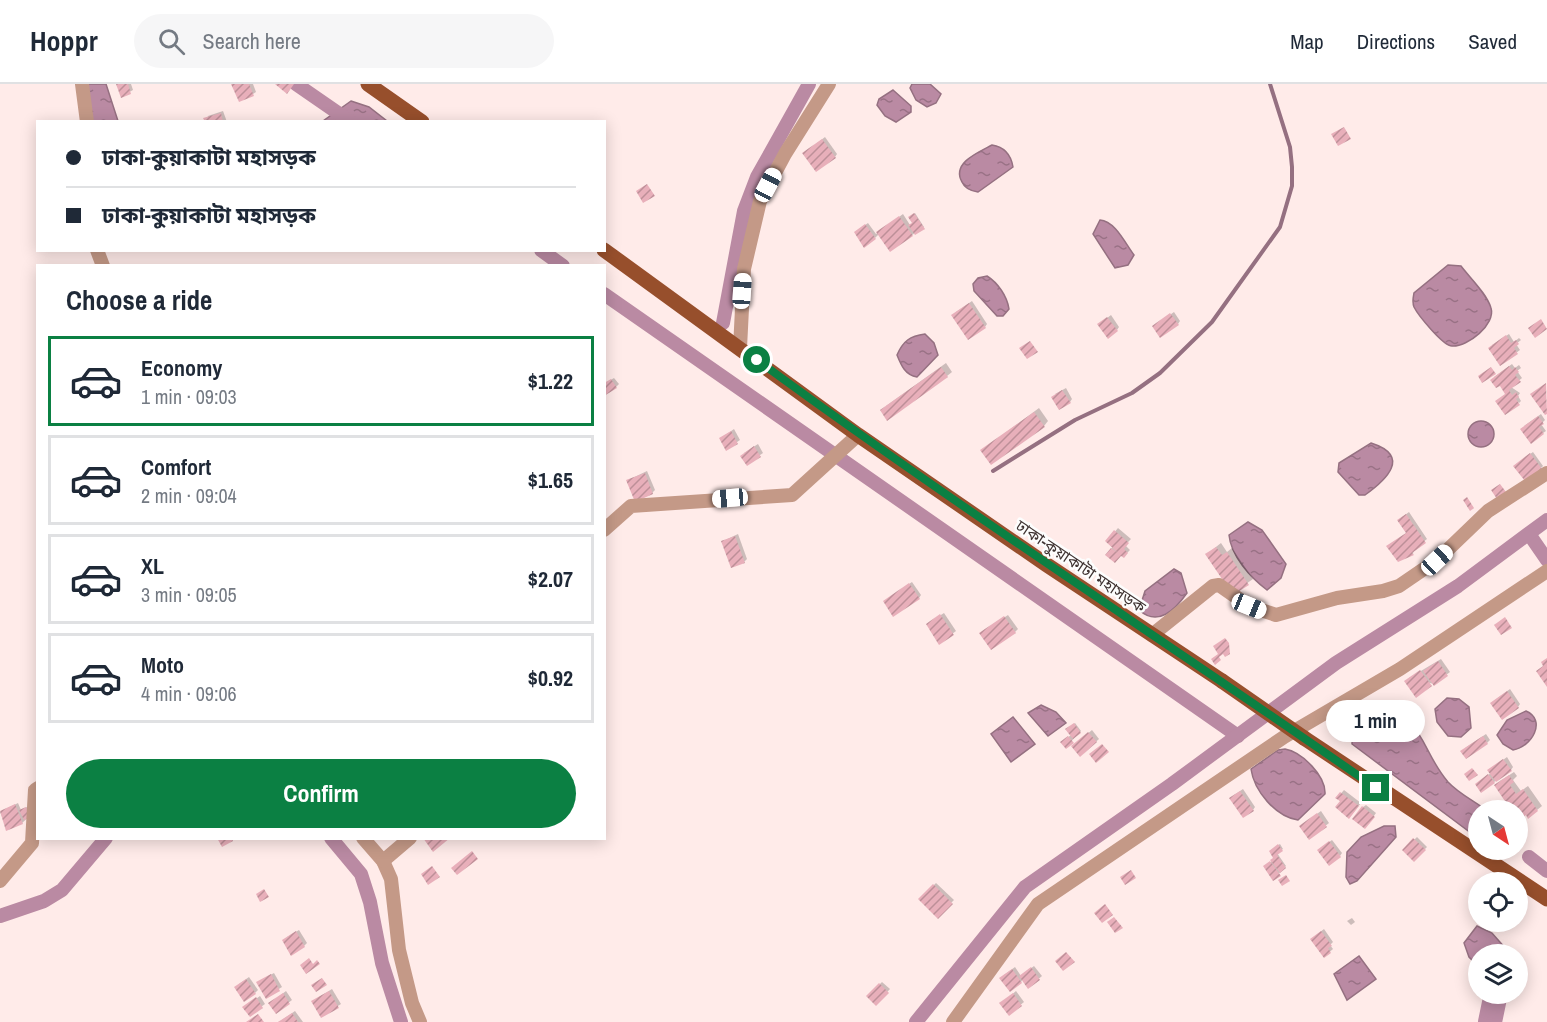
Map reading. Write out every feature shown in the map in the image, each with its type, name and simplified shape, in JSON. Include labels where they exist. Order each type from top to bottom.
[{"type":"main road","points":[[368,84],[419,120]]},
{"type":"main road","name":"ঢাকা-কুয়াকাটা মহাসড়ক","points":[[606,251],[858,435],[1304,738],[1547,899]]},
{"type":"street","points":[[82,84],[87,120]]},
{"type":"street","points":[[740,348],[744,269],[760,201],[785,154],[829,84]]},
{"type":"street","points":[[606,528],[631,506],[792,495],[858,435]]},
{"type":"street","points":[[1152,635],[1213,585],[1219,585],[1249,606],[1276,615],[1337,598],[1383,591],[1399,586],[1437,560],[1488,511],[1547,473]]},
{"type":"street","points":[[953,1022],[1038,904],[1284,736],[1400,669],[1547,571]]},
{"type":"street","points":[[0,881],[32,843],[36,789]]},
{"type":"street","points":[[365,840],[383,861],[391,879],[399,950],[412,1003],[420,1022]]},
{"type":"street","points":[[383,861],[408,840]]},
{"type":"water","points":[[83,84],[106,84],[118,120],[91,120]]},
{"type":"water","points":[[912,84],[930,84],[941,94],[936,103],[927,107],[916,100],[910,88]]},
{"type":"water","points":[[893,90],[911,106],[911,112],[896,122],[885,116],[877,105],[879,99]]},
{"type":"water","points":[[351,101],[369,107],[386,120],[324,120]]},
{"type":"water","points":[[992,145],[1007,152],[1013,167],[978,192],[968,189],[962,182],[960,169],[968,159]]},
{"type":"water","points":[[1100,220],[1115,228],[1134,255],[1128,265],[1115,268],[1093,234]]},
{"type":"water","points":[[1448,265],[1461,266],[1486,297],[1491,308],[1489,321],[1473,339],[1452,346],[1431,330],[1416,311],[1413,302],[1414,293]]},
{"type":"water","points":[[987,276],[998,286],[1006,299],[1009,309],[1003,316],[997,316],[974,291],[973,284],[978,278]]},
{"type":"water","points":[[925,334],[934,343],[938,355],[917,377],[906,372],[897,355],[908,340]]},
{"type":"water","points":[[1481,421],[1490,425],[1494,434],[1490,443],[1481,447],[1472,443],[1468,434],[1472,425]]},
{"type":"water","points":[[1371,443],[1383,448],[1390,454],[1393,461],[1381,482],[1365,495],[1359,495],[1338,472],[1339,463]]},
{"type":"water","points":[[1248,522],[1262,530],[1286,564],[1281,578],[1267,590],[1254,579],[1233,551],[1229,535]]},
{"type":"water","points":[[1174,569],[1181,573],[1187,593],[1182,599],[1172,610],[1159,617],[1146,615],[1139,610],[1145,591]]},
{"type":"water","points":[[1447,698],[1459,699],[1469,707],[1471,728],[1461,737],[1448,736],[1437,722],[1435,709]]},
{"type":"water","points":[[1378,704],[1405,718],[1414,727],[1448,782],[1471,800],[1468,800],[1468,831],[1352,744],[1353,727]]},
{"type":"water","points":[[1041,705],[1056,712],[1066,723],[1048,736],[1028,713]]},
{"type":"water","points":[[1526,711],[1536,720],[1534,733],[1526,744],[1513,750],[1503,744],[1497,735],[1507,720]]},
{"type":"water","points":[[1013,717],[1035,744],[1011,762],[991,734]]},
{"type":"water","points":[[1285,749],[1299,755],[1312,766],[1324,787],[1325,794],[1298,820],[1282,814],[1267,802],[1257,786],[1251,769],[1278,750]]},
{"type":"water","points":[[1384,826],[1395,826],[1396,837],[1357,881],[1350,884],[1346,877],[1347,852],[1361,837]]},
{"type":"water","points":[[1472,932],[1490,932],[1502,944],[1468,944],[1468,954],[1464,943]]},
{"type":"water","points":[[1359,956],[1376,979],[1347,1000],[1334,974]]},
{"type":"building","points":[[116,84],[128,84],[131,94],[121,98]]},
{"type":"building","points":[[231,84],[249,84],[254,96],[239,102]]},
{"type":"building","points":[[275,84],[294,84],[287,94]]},
{"type":"building","points":[[221,113],[223,120],[204,120],[203,118]]},
{"type":"building","points":[[1344,127],[1351,139],[1338,146],[1331,134]]},
{"type":"building","points":[[822,139],[836,158],[816,172],[802,153]]},
{"type":"building","points":[[647,184],[655,196],[643,203],[636,191]]},
{"type":"building","points":[[914,213],[925,229],[915,235],[908,225],[912,223],[908,217]]},
{"type":"building","points":[[899,216],[913,236],[890,252],[876,232]]},
{"type":"building","points":[[865,224],[876,239],[864,248],[854,232]]},
{"type":"building","points":[[969,303],[986,328],[968,340],[951,315]]},
{"type":"building","points":[[1170,313],[1179,325],[1160,338],[1152,326]]},
{"type":"building","points":[[1107,317],[1118,331],[1108,339],[1097,324]]},
{"type":"building","points":[[1541,319],[1547,329],[1535,338],[1528,328]]},
{"type":"building","points":[[1506,335],[1511,343],[1516,340],[1519,344],[1514,348],[1518,354],[1500,366],[1488,348]]},
{"type":"building","points":[[1030,341],[1038,352],[1027,359],[1019,348]]},
{"type":"building","points":[[1509,366],[1512,370],[1515,367],[1519,372],[1515,375],[1521,382],[1509,390],[1512,395],[1516,392],[1519,397],[1516,399],[1520,405],[1505,415],[1495,401],[1505,394],[1500,386],[1496,388],[1490,380]]},
{"type":"building","points":[[941,367],[948,377],[887,421],[880,410]]},
{"type":"building","points":[[1491,367],[1496,374],[1482,383],[1478,376]]},
{"type":"building","points":[[611,379],[617,388],[606,395],[606,382]]},
{"type":"building","points":[[1546,383],[1547,414],[1545,415],[1530,394]]},
{"type":"building","points":[[1062,390],[1071,403],[1059,410],[1051,397]]},
{"type":"building","points":[[1034,412],[1045,427],[991,465],[980,450]]},
{"type":"building","points":[[1538,416],[1544,424],[1539,427],[1544,434],[1531,444],[1520,429]]},
{"type":"building","points":[[731,431],[738,444],[726,451],[719,438]]},
{"type":"building","points":[[754,446],[761,457],[747,466],[740,456]]},
{"type":"building","points":[[1530,453],[1542,469],[1525,481],[1513,466]]},
{"type":"building","points":[[645,473],[653,494],[635,502],[626,480]]},
{"type":"building","points":[[1500,484],[1506,492],[1497,499],[1491,490]]},
{"type":"building","points":[[1467,497],[1474,508],[1470,511],[1463,500]]},
{"type":"building","points":[[1406,514],[1426,543],[1412,553],[1414,555],[1398,562],[1386,546],[1406,533],[1397,520]]},
{"type":"building","points":[[1114,530],[1129,543],[1124,549],[1128,553],[1124,558],[1121,556],[1115,563],[1105,555],[1111,548],[1118,553],[1105,541]]},
{"type":"building","points":[[735,536],[745,563],[731,568],[721,541]]},
{"type":"building","points":[[1216,547],[1222,555],[1227,552],[1249,585],[1233,595],[1205,554]]},
{"type":"building","points":[[909,583],[920,599],[893,617],[883,601]]},
{"type":"building","points":[[940,614],[954,635],[939,645],[926,624]]},
{"type":"building","points":[[1004,616],[1016,633],[991,650],[979,633]]},
{"type":"building","points":[[1505,617],[1512,628],[1501,635],[1494,625]]},
{"type":"building","points":[[1225,638],[1229,643],[1230,654],[1225,657],[1223,654],[1219,657],[1221,660],[1215,665],[1211,659],[1218,654],[1213,646]]},
{"type":"building","points":[[1547,658],[1547,687],[1536,671],[1543,666],[1541,662]]},
{"type":"building","points":[[1438,661],[1448,676],[1434,686],[1423,671]]},
{"type":"building","points":[[1420,670],[1432,686],[1416,698],[1404,681]]},
{"type":"building","points":[[1507,691],[1519,708],[1502,720],[1490,703]]},
{"type":"building","points":[[1074,723],[1081,733],[1073,739],[1065,729]]},
{"type":"building","points":[[1088,732],[1097,742],[1080,757],[1071,746]]},
{"type":"building","points":[[1068,736],[1074,743],[1066,749],[1060,742]]},
{"type":"building","points":[[1483,736],[1488,744],[1466,759],[1460,751]]},
{"type":"building","points":[[1102,744],[1109,752],[1096,763],[1089,754]]},
{"type":"building","points":[[1503,759],[1512,771],[1496,782],[1487,770]]},
{"type":"building","points":[[1472,768],[1478,775],[1469,781],[1464,774]]},
{"type":"building","points":[[1488,774],[1495,783],[1481,793],[1475,784]]},
{"type":"building","points":[[1509,775],[1514,782],[1510,785],[1516,794],[1523,789],[1538,811],[1528,819],[1528,800],[1504,800],[1494,785]]},
{"type":"building","points":[[1240,791],[1254,811],[1243,818],[1229,798]]},
{"type":"building","points":[[1340,792],[1359,806],[1349,819],[1335,807],[1340,801],[1335,798]]},
{"type":"building","points":[[15,804],[23,824],[6,831],[0,811]]},
{"type":"building","points":[[1362,806],[1375,817],[1365,829],[1352,819]]},
{"type":"building","points":[[26,807],[31,817],[24,820],[19,810]]},
{"type":"building","points":[[1317,813],[1327,827],[1309,840],[1299,826]]},
{"type":"building","points":[[1413,838],[1426,850],[1414,862],[1402,850]]},
{"type":"building","points":[[218,840],[233,840],[233,841],[222,847]]},
{"type":"building","points":[[424,840],[448,840],[433,852]]},
{"type":"building","points":[[1329,841],[1341,857],[1329,866],[1317,850]]},
{"type":"building","points":[[1278,844],[1283,851],[1277,855],[1286,868],[1280,873],[1270,860],[1273,858],[1269,851]]},
{"type":"building","points":[[472,851],[478,859],[457,875],[451,868]]},
{"type":"building","points":[[1270,861],[1281,876],[1273,881],[1263,866]]},
{"type":"building","points":[[432,866],[440,877],[428,885],[421,874]]},
{"type":"building","points":[[1131,870],[1136,878],[1125,885],[1120,877]]},
{"type":"building","points":[[1286,875],[1290,881],[1282,886],[1278,880]]},
{"type":"building","points":[[933,884],[953,904],[938,919],[918,899]]},
{"type":"building","points":[[264,889],[269,897],[260,902],[256,894]]},
{"type":"building","points":[[1105,904],[1113,915],[1102,923],[1094,913]]},
{"type":"building","points":[[1114,917],[1123,928],[1115,933],[1107,922]]},
{"type":"building","points":[[296,931],[305,947],[291,956],[282,940]]},
{"type":"building","points":[[1321,931],[1332,946],[1328,948],[1331,953],[1324,958],[1310,939]]},
{"type":"building","points":[[1066,952],[1075,962],[1063,971],[1055,961]]},
{"type":"building","points":[[309,958],[313,964],[317,960],[320,964],[306,974],[300,965]]},
{"type":"building","points":[[1031,967],[1040,980],[1028,989],[1019,976]]},
{"type":"building","points":[[1012,969],[1022,983],[1010,992],[999,978]]},
{"type":"building","points":[[271,974],[280,991],[266,999],[256,982]]},
{"type":"building","points":[[322,978],[327,985],[316,992],[311,985]]},
{"type":"building","points":[[246,979],[256,994],[244,1002],[234,987]]},
{"type":"building","points":[[879,983],[889,993],[876,1006],[866,996]]},
{"type":"building","points":[[329,991],[339,1008],[321,1018],[311,1001]]},
{"type":"building","points":[[283,993],[290,1004],[276,1014],[268,1003]]},
{"type":"building","points":[[1013,993],[1022,1006],[1009,1016],[999,1003]]},
{"type":"building","points":[[256,997],[263,1008],[250,1017],[242,1007]]},
{"type":"building","points":[[292,1013],[298,1022],[278,1022]]},
{"type":"building","points":[[258,1014],[264,1022],[246,1022]]},
{"type":"waterway","points":[[296,84],[348,120]]},
{"type":"waterway","points":[[723,323],[744,211],[757,177],[809,84]]},
{"type":"waterway","points":[[993,471],[1075,420],[1132,393],[1160,373],[1212,322],[1280,227],[1292,186],[1292,167],[1290,147],[1270,84]]},
{"type":"waterway","points":[[544,252],[560,264]]},
{"type":"waterway","points":[[606,295],[1238,736]]},
{"type":"waterway","points":[[916,1022],[1025,887],[1172,784],[1336,663],[1458,586],[1547,520]]},
{"type":"waterway","points":[[1529,534],[1547,560]]},
{"type":"waterway","points":[[0,916],[44,901],[62,890],[104,840]]},
{"type":"waterway","points":[[333,840],[361,874],[370,902],[382,963],[401,1022]]},
{"type":"waterway","points":[[1529,857],[1547,871]]},
{"type":"waterway","points":[[1490,1022],[1494,1004]]},
{"type":"route","points":[[757,360],[858,435],[1376,788]]}]
